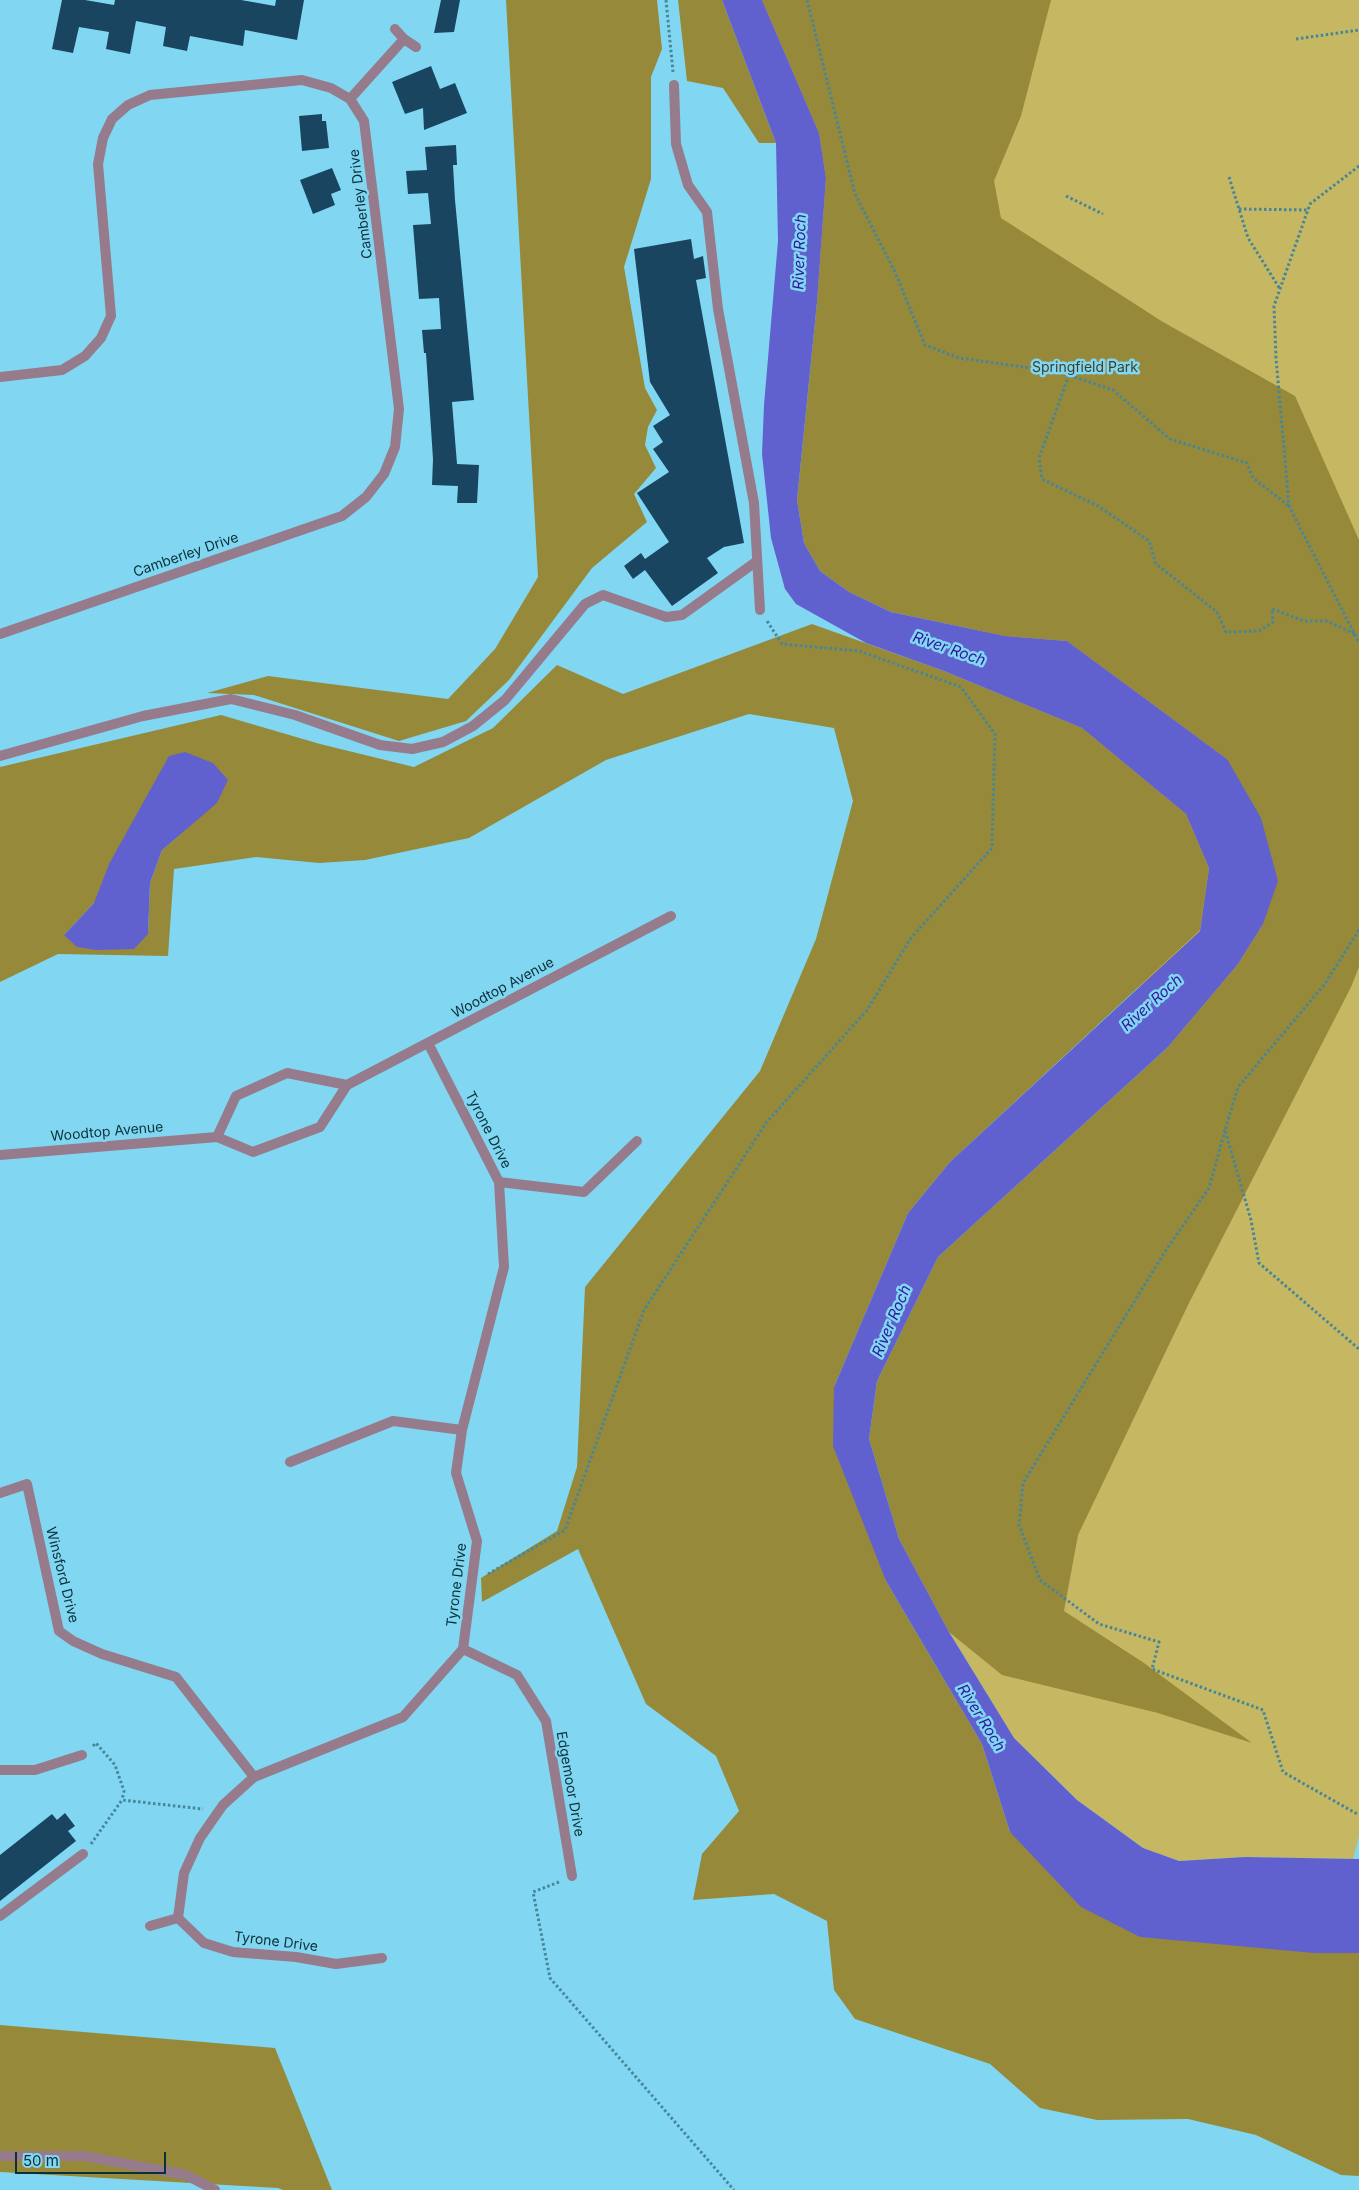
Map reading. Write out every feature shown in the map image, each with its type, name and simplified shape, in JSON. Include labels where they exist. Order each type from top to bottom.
[{"type":"street","points":[[395,29],[404,39],[416,47]]},
{"type":"street","points":[[350,99],[404,39]]},
{"type":"street","name":"Camberley Drive","points":[[0,377],[62,370],[86,356],[102,338],[111,316],[98,164],[103,138],[112,119],[128,105],[150,95],[302,80],[331,88],[350,99],[364,121],[399,409],[395,447],[384,474],[366,497],[342,516],[0,634]]},
{"type":"street","points":[[674,84],[676,144],[688,185],[707,212],[718,309],[754,503],[760,610]]},
{"type":"street","points":[[0,756],[143,716],[231,699],[295,715],[380,745],[412,749],[443,742],[473,726],[505,700],[585,604],[603,595],[666,617],[682,615],[757,561]]},
{"type":"street","name":"Woodtop Avenue","points":[[0,1155],[217,1137],[253,1152],[320,1127],[347,1086],[671,916]]},
{"type":"street","name":"Tyrone Drive","points":[[428,1043],[499,1182],[504,1267],[462,1430],[456,1473],[477,1541],[463,1649]]},
{"type":"street","points":[[217,1137],[236,1096],[287,1074],[347,1086]]},
{"type":"street","points":[[499,1182],[584,1192],[637,1141]]},
{"type":"street","points":[[290,1462],[393,1421],[462,1430]]},
{"type":"street","name":"Winsford Drive","points":[[0,1493],[26,1484],[58,1631],[73,1642],[102,1654],[176,1677],[254,1777]]},
{"type":"street","points":[[150,1926],[178,1918],[184,1873],[200,1838],[217,1814],[254,1777],[403,1717],[463,1649]]},
{"type":"street","name":"Edgemoor Drive","points":[[463,1649],[517,1675],[546,1722],[572,1876]]},
{"type":"street","points":[[0,1770],[35,1770],[82,1754]]},
{"type":"street","points":[[0,1916],[83,1854]]},
{"type":"street","name":"Tyrone Drive","points":[[178,1918],[204,1943],[233,1952],[296,1957],[336,1964],[382,1958]]},
{"type":"street","points":[[0,2156],[84,2156],[186,2175],[215,2190]]},
{"type":"path","points":[[666,0],[674,84]]},
{"type":"path","points":[[807,0],[855,194],[895,272],[925,345],[959,358],[1069,375],[1113,390],[1170,440],[1247,463],[1253,478],[1289,506]]},
{"type":"path","points":[[1296,39],[1359,30]]},
{"type":"path","points":[[1359,166],[1310,204],[1274,306],[1276,358],[1289,506],[1359,642]]},
{"type":"path","points":[[1229,177],[1248,238],[1280,290]]},
{"type":"path","points":[[1066,196],[1103,214]]},
{"type":"path","points":[[1239,209],[1308,210]]},
{"type":"path","points":[[1069,375],[1039,458],[1042,479],[1098,506],[1149,541],[1156,564],[1217,612],[1226,632],[1260,631],[1273,622],[1272,610],[1304,621],[1327,621],[1357,635]]},
{"type":"path","points":[[470,1584],[565,1530],[644,1310],[766,1123],[867,1010],[911,938],[992,848],[996,734],[961,687],[858,651],[782,644],[760,610]]},
{"type":"path","points":[[1359,930],[1324,985],[1238,1087],[1209,1188],[1166,1250],[1023,1483],[1019,1525],[1040,1580],[1099,1624],[1159,1642],[1152,1669],[1263,1710],[1283,1772],[1359,1815]]},
{"type":"path","points":[[1225,1130],[1251,1220],[1259,1263],[1359,1349]]},
{"type":"path","points":[[82,1754],[96,1743],[115,1765],[124,1791],[122,1800],[83,1854]]},
{"type":"path","points":[[122,1800],[208,1809],[217,1814]]},
{"type":"path","points":[[572,1876],[533,1892],[550,1978],[734,2190]]},
{"type":"green space","points":[[506,0],[657,0],[662,49],[651,77],[651,179],[624,267],[645,388],[657,410],[648,427],[645,445],[656,468],[634,494],[647,522],[592,568],[509,680],[466,721],[399,741],[254,695],[207,693],[268,676],[448,699],[495,649],[538,577]]},
{"type":"green space","points":[[678,0],[722,0],[776,143],[759,143],[723,88],[687,81]]},
{"type":"green space","name":"Springfield Park","points":[[762,0],[1359,0],[1359,1836],[1353,1859],[1245,1857],[1179,1861],[1143,1848],[1077,1800],[1014,1738],[949,1632],[899,1539],[1168,1047],[817,302]]},
{"type":"green space","points":[[762,0],[1051,0],[1021,116],[994,181],[1001,218],[1163,322],[1295,396],[1359,540],[1359,967],[1351,987],[1188,1305],[1078,1535],[1064,1611],[1144,1663],[1252,1743],[1158,1713],[1002,1675],[949,1632],[899,1539],[869,1439],[877,1381],[938,1257],[1168,1047],[1238,964],[1263,924],[1227,759],[1067,641],[1005,636],[891,612],[849,592],[820,571],[804,543],[797,500],[817,302],[826,178],[819,133]]},
{"type":"green space","points":[[812,624],[944,671],[1082,728],[1186,814],[1209,868],[1200,930],[950,1162],[908,1213],[834,1387],[886,1581],[982,1744],[1010,1832],[1314,1953],[1359,1953],[1359,2176],[1341,2175],[1256,2135],[1188,2119],[1097,2120],[1040,2108],[990,2064],[855,2019],[834,1990],[827,1921],[774,1894],[693,1900],[702,1854],[739,1811],[716,1756],[646,1704],[578,1549],[482,1602],[481,1578],[557,1531],[577,1467],[585,1287],[760,1071],[816,939],[853,801],[834,728],[749,714],[606,760],[469,838],[365,860],[319,863],[256,857],[174,869],[168,956],[58,954],[0,982],[0,767],[221,715],[320,744],[414,767],[493,728],[557,665],[623,694]],"holes":[[[191,827],[162,850],[150,883],[148,934],[64,935],[94,903]]]},
{"type":"green space","points":[[0,2025],[275,2048],[332,2190],[283,2190],[278,2188],[0,2172]]},
{"type":"water","name":"River Roch","points":[[722,0],[762,0],[819,133],[826,178],[817,302],[797,500],[804,543],[820,571],[849,592],[891,612],[1005,636],[1067,641],[1227,759],[1261,818],[1278,881],[1263,924],[1238,964],[1168,1047],[938,1257],[877,1381],[869,1439],[899,1539],[949,1632],[1014,1738],[1077,1800],[1143,1848],[1179,1861],[1245,1857],[1359,1859],[1359,1953],[1314,1953],[1140,1937],[1081,1907],[1010,1832],[982,1744],[886,1581],[833,1446],[834,1387],[908,1213],[950,1162],[1200,931],[1209,868],[1186,814],[1082,728],[944,671],[866,643],[796,604],[785,589],[771,538],[762,454],[764,405],[778,241],[776,143]]},
{"type":"water","points":[[185,752],[213,763],[228,780],[217,803],[162,850],[150,883],[148,934],[134,949],[96,950],[77,947],[64,935],[94,903],[109,864],[169,756]]},
{"type":"building","points":[[62,0],[85,0],[114,5],[115,0],[241,0],[275,6],[276,0],[304,0],[297,40],[245,30],[243,46],[190,36],[187,51],[163,46],[166,27],[136,21],[130,54],[106,49],[109,32],[79,27],[73,53],[52,49]]},
{"type":"building","points":[[441,0],[460,0],[454,32],[434,33]]},
{"type":"building","points":[[431,66],[440,89],[455,83],[467,113],[424,130],[423,108],[405,114],[392,82]]},
{"type":"building","points":[[322,114],[322,121],[326,121],[329,148],[302,151],[299,116]]},
{"type":"building","points":[[456,145],[457,165],[453,165],[455,200],[474,400],[452,402],[457,464],[479,465],[477,503],[457,503],[458,486],[432,485],[433,459],[426,353],[424,353],[422,330],[441,329],[439,298],[419,299],[413,225],[431,224],[428,193],[408,194],[406,171],[427,170],[425,147]]},
{"type":"building","points":[[332,168],[341,190],[331,194],[335,205],[313,214],[300,180]]},
{"type":"building","points":[[691,239],[694,259],[703,256],[706,278],[696,280],[744,543],[724,547],[707,558],[718,573],[672,606],[645,570],[633,579],[624,566],[641,553],[645,559],[669,542],[637,493],[669,472],[653,449],[663,442],[653,426],[670,415],[650,382],[634,249]]},
{"type":"building","points":[[65,1813],[75,1826],[68,1831],[76,1841],[0,1901],[0,1855],[52,1814],[57,1820]]}]
